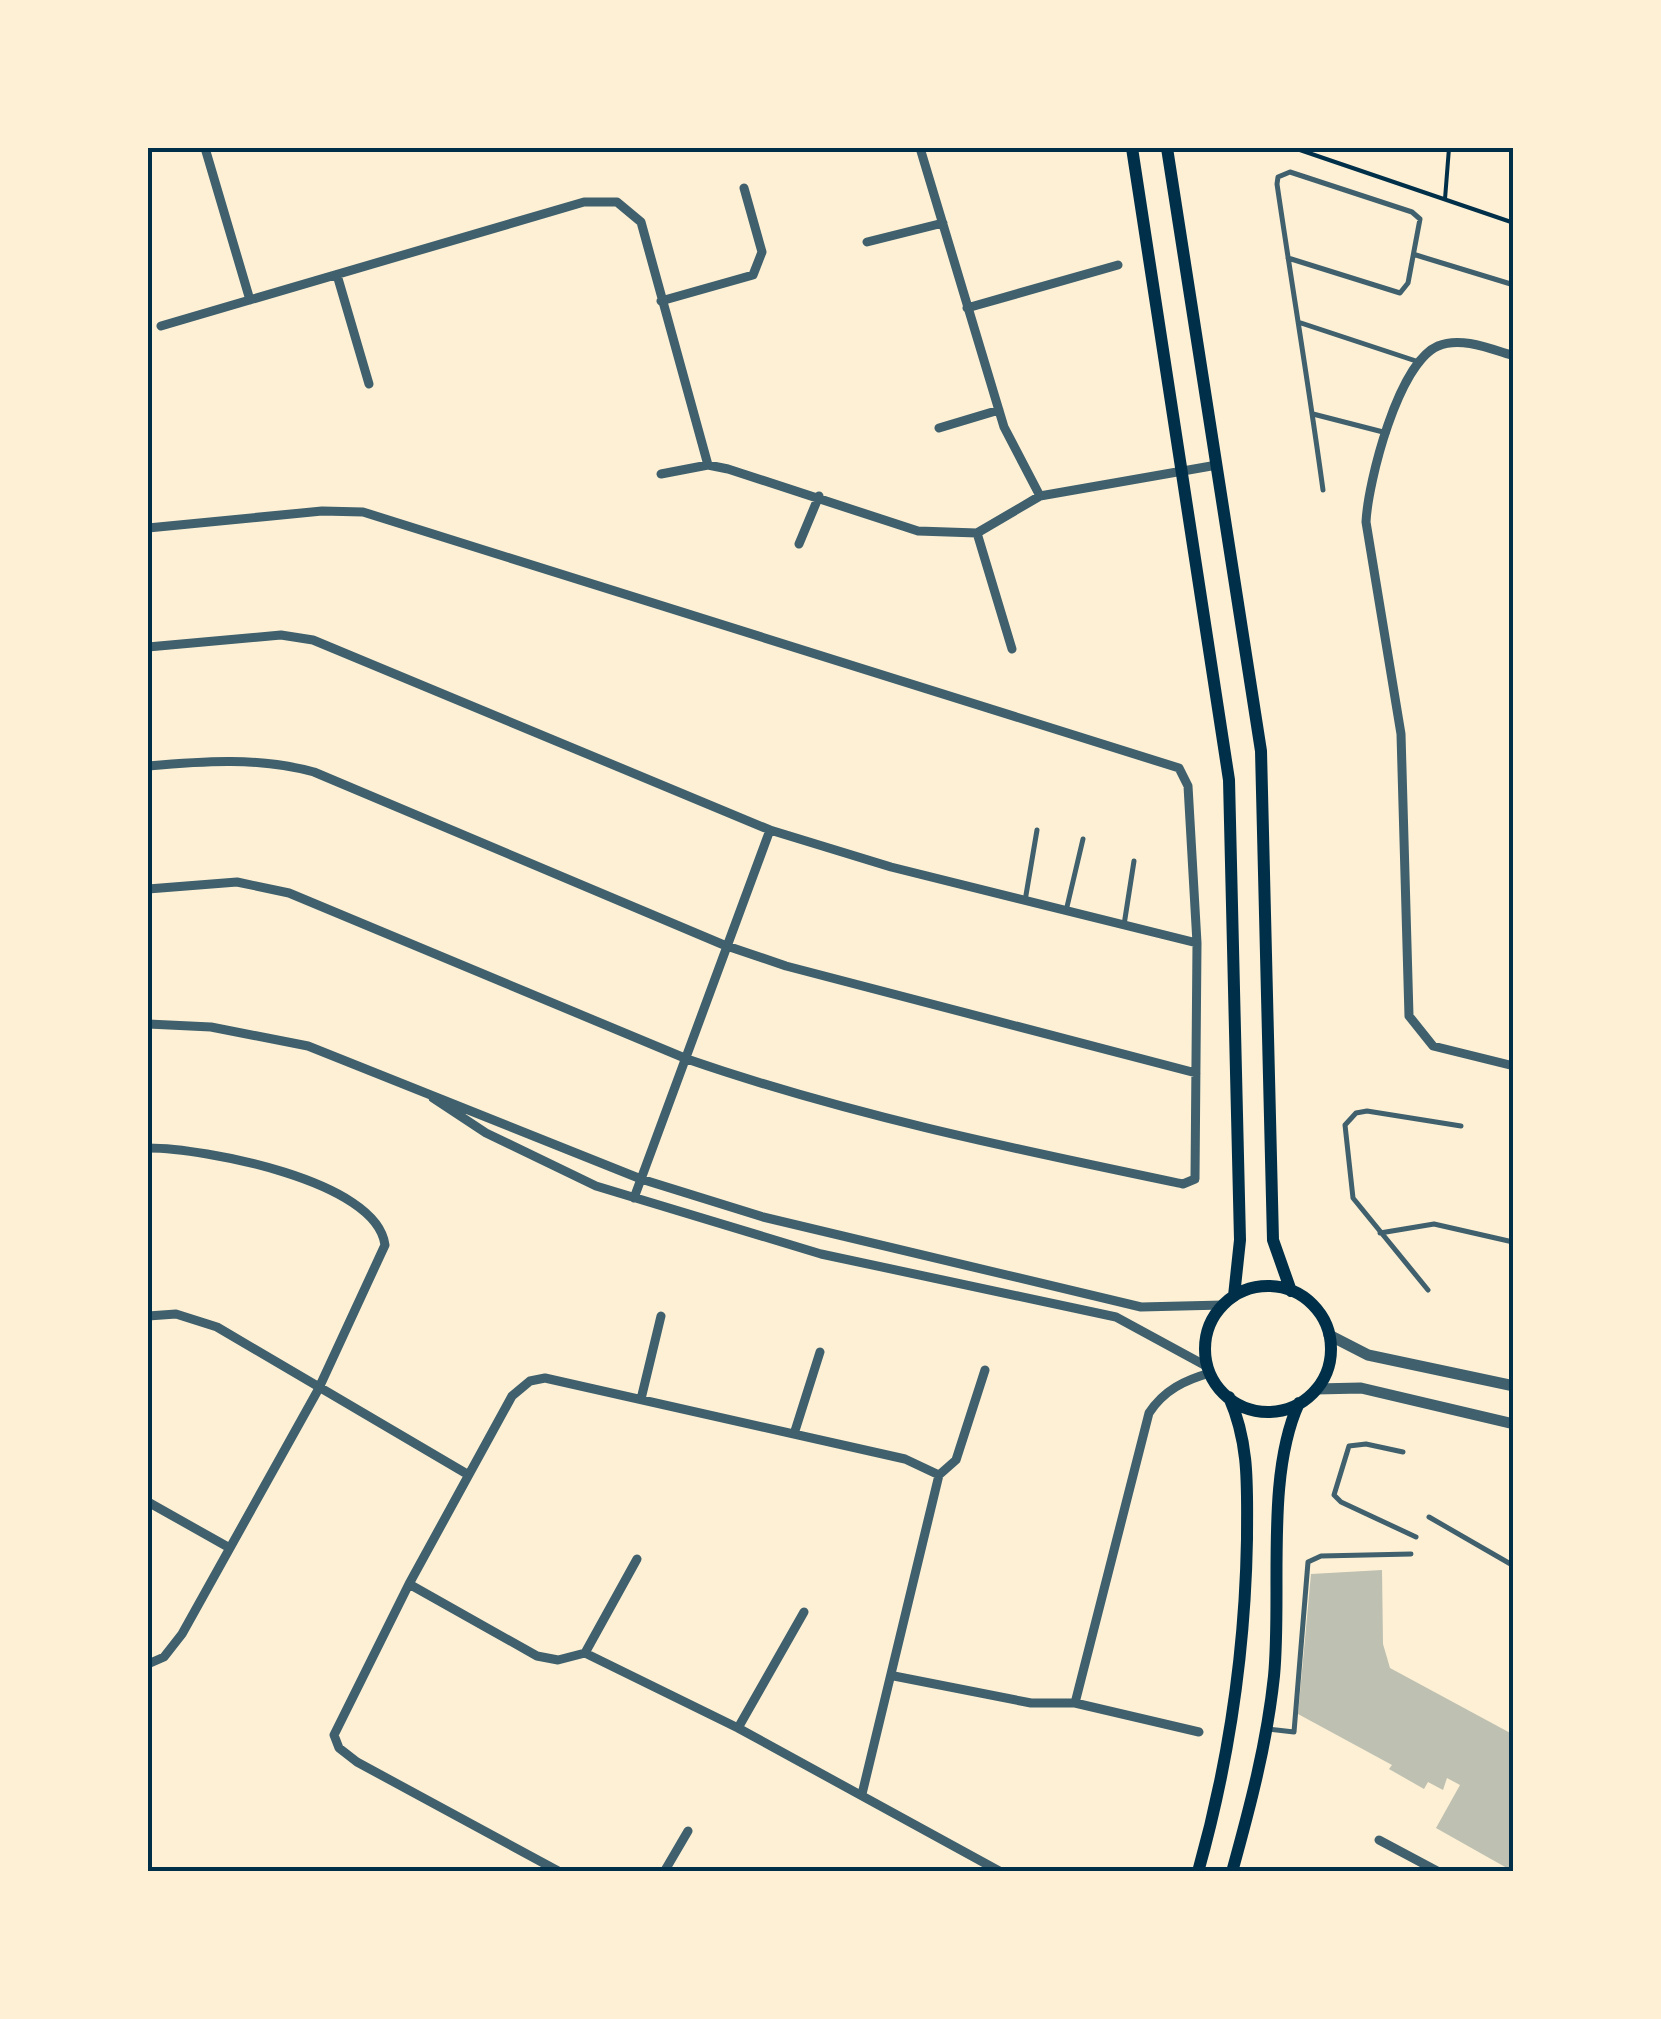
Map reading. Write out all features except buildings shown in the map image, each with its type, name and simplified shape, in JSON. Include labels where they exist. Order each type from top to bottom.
[{"type":"main road","points":[[1132,148],[1216,680],[1232,835],[1240,1240],[1228,1300],[1206,1337],[1209,1370],[1228,1397],[1247,1455],[1246,1587],[1232,1730],[1198,1872]]},
{"type":"main road","points":[[1167,148],[1261,751],[1273,1240],[1291,1291]]},
{"type":"main road","points":[[1228,1300],[1259,1286],[1291,1291],[1316,1308],[1329,1335],[1330,1360],[1316,1388],[1299,1403],[1260,1411],[1228,1397]]},
{"type":"main road","points":[[1232,1872],[1267,1729],[1278,1614],[1281,1458],[1299,1403]]},
{"type":"street","points":[[205,148],[250,300]]},
{"type":"street","points":[[920,148],[999,410],[1040,496]]},
{"type":"street","points":[[661,301],[753,274],[762,252],[744,188]]},
{"type":"street","points":[[161,326],[599,199],[617,202],[641,222],[708,465]]},
{"type":"street","points":[[868,242],[943,223]]},
{"type":"street","points":[[967,308],[1118,265]]},
{"type":"street","points":[[336,275],[369,384]]},
{"type":"street","points":[[1512,356],[1467,343],[1446,343],[1430,350],[1419,362],[1387,433],[1368,488],[1366,522],[1400,734],[1409,1016],[1434,1046],[1514,1066]]},
{"type":"street","points":[[939,428],[999,410]]},
{"type":"street","points":[[662,474],[708,465],[818,496],[918,531],[977,533],[1040,496],[1217,465]]},
{"type":"street","points":[[799,544],[818,496]]},
{"type":"street","points":[[148,528],[322,511],[363,512],[1179,768],[1188,786],[1197,942],[1195,1179],[1183,1184],[932,1132],[798,1096],[686,1059],[289,893],[237,882],[148,888]]},
{"type":"street","points":[[977,533],[1012,649]]},
{"type":"street","points":[[148,647],[281,635],[314,640],[770,830],[891,867],[1197,942]]},
{"type":"street","points":[[148,766],[231,760],[282,764],[314,772],[724,946],[786,966],[1196,1073]]},
{"type":"street","points":[[634,1198],[770,830]]},
{"type":"street","points":[[148,1024],[260,1034],[308,1046],[641,1178],[813,1230],[1141,1307],[1171,1310],[1228,1300]]},
{"type":"street","points":[[415,1087],[509,1145],[634,1198],[822,1254],[1116,1317],[1209,1370]]},
{"type":"street","points":[[148,1148],[192,1150],[244,1160],[357,1203],[376,1221],[384,1239],[384,1253],[318,1390],[175,1646],[164,1657],[148,1664]]},
{"type":"street","points":[[148,1316],[176,1314],[203,1321],[468,1474]]},
{"type":"street","points":[[642,1399],[661,1316]]},
{"type":"street","points":[[1329,1335],[1368,1356],[1514,1386]]},
{"type":"street","points":[[794,1434],[820,1352]]},
{"type":"street","points":[[862,1794],[894,1676],[938,1474],[956,1460],[984,1370]]},
{"type":"street","points":[[1075,1703],[1150,1413],[1158,1399],[1209,1370]]},
{"type":"street","points":[[560,1872],[357,1762],[339,1748],[334,1735],[338,1719],[512,1396],[530,1381],[545,1378],[922,1464],[938,1474]]},
{"type":"street","points":[[1316,1388],[1361,1388],[1514,1424]]},
{"type":"street","points":[[148,1502],[228,1547]]},
{"type":"street","points":[[585,1652],[637,1559]]},
{"type":"street","points":[[409,1584],[537,1656],[558,1660],[585,1652],[738,1728],[1001,1872]]},
{"type":"street","points":[[738,1728],[804,1612]]},
{"type":"street","points":[[894,1676],[1031,1703],[1075,1703],[1199,1732]]},
{"type":"street","points":[[664,1872],[688,1830]]},
{"type":"street","points":[[1379,1840],[1440,1872]]},
{"type":"lane","points":[[1288,258],[1400,293],[1408,283],[1415,255],[1418,215],[1290,172],[1280,174],[1276,184],[1323,490]]},
{"type":"lane","points":[[1415,255],[1514,285]]},
{"type":"lane","points":[[1300,323],[1419,362]]},
{"type":"lane","points":[[1512,356],[1514,340]]},
{"type":"lane","points":[[1313,414],[1387,433]]},
{"type":"lane","points":[[1025,900],[1037,830]]},
{"type":"lane","points":[[1066,911],[1083,839]]},
{"type":"lane","points":[[1124,925],[1134,861]]},
{"type":"lane","points":[[1428,1290],[1380,1233],[1349,1188],[1344,1137],[1350,1118],[1367,1111],[1461,1126]]},
{"type":"lane","points":[[1380,1233],[1434,1224],[1514,1242]]},
{"type":"lane","points":[[1403,1452],[1358,1443],[1349,1446],[1334,1495],[1341,1502],[1416,1537]]},
{"type":"lane","points":[[1429,1517],[1514,1566]]},
{"type":"lane","points":[[1267,1729],[1294,1732],[1308,1562],[1320,1556],[1411,1554]]},
{"type":"path","points":[[1294,148],[1514,222]]},
{"type":"path","points":[[1445,199],[1449,148]]}]
